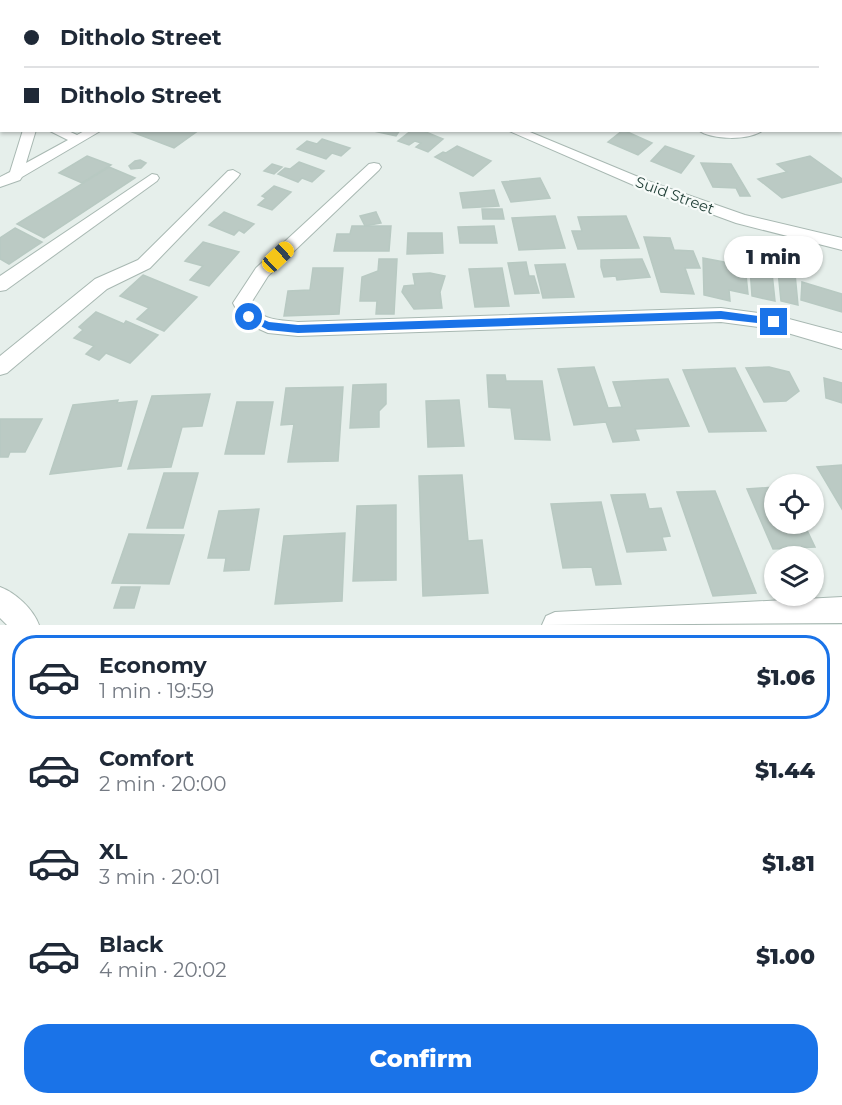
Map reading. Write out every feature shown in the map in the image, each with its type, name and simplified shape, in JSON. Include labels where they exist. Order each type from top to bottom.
[{"type":"street","points":[[15,177],[29,132]]},
{"type":"street","points":[[59,132],[78,140]]},
{"type":"street","points":[[0,183],[15,177],[92,132]]},
{"type":"street","name":"Suid Street","points":[[518,132],[643,184],[741,219],[842,244]]},
{"type":"street","points":[[715,132],[732,135],[747,132]]},
{"type":"street","points":[[374,167],[262,272],[242,303],[249,317],[268,326],[298,329],[721,315],[774,322],[842,341]]},
{"type":"street","points":[[0,367],[101,284],[144,264],[233,174]]},
{"type":"street","points":[[0,285],[152,178]]},
{"type":"street","points":[[0,600],[26,625]]},
{"type":"street","points":[[555,625],[802,618],[842,610]]},
{"type":"building","points":[[132,132],[196,132],[174,148]]},
{"type":"building","points":[[378,132],[399,132],[396,136]]},
{"type":"building","points":[[409,132],[426,132],[443,139],[428,152],[416,147],[421,143],[415,141],[409,145],[398,141]]},
{"type":"building","points":[[620,132],[627,132],[652,143],[638,155],[608,142]]},
{"type":"building","points":[[322,139],[350,148],[341,156],[332,153],[326,159],[297,149],[307,141],[317,144]]},
{"type":"building","points":[[457,146],[491,161],[473,176],[435,157]]},
{"type":"building","points":[[665,146],[694,156],[681,173],[651,161]]},
{"type":"building","points":[[87,156],[111,165],[82,183],[59,173]]},
{"type":"building","points":[[810,156],[842,179],[842,182],[782,198],[758,179],[787,172],[777,164]]},
{"type":"building","points":[[140,160],[146,163],[141,168],[131,169],[129,166]]},
{"type":"building","points":[[299,162],[324,171],[312,182],[302,178],[298,182],[278,174]]},
{"type":"building","points":[[701,163],[731,164],[750,196],[740,196],[736,188],[713,187]]},
{"type":"building","points":[[272,164],[282,167],[274,174],[264,171]]},
{"type":"building","points":[[109,167],[135,178],[44,238],[17,224]]},
{"type":"building","points":[[540,178],[550,198],[511,202],[502,182]]},
{"type":"building","points":[[274,186],[291,192],[272,210],[258,205],[266,198],[262,196]]},
{"type":"building","points":[[494,190],[499,206],[463,208],[460,193]]},
{"type":"building","points":[[482,209],[502,209],[504,219],[483,219]]},
{"type":"building","points":[[224,212],[254,224],[244,233],[239,230],[234,235],[209,225]]},
{"type":"building","points":[[376,212],[381,223],[365,226],[360,216]]},
{"type":"building","points":[[555,216],[565,248],[519,250],[512,218]]},
{"type":"building","points":[[626,216],[639,248],[578,249],[572,231],[582,231],[578,217]]},
{"type":"building","points":[[352,226],[391,226],[389,251],[334,251],[337,234],[350,234]]},
{"type":"building","points":[[494,226],[497,243],[460,243],[458,227]]},
{"type":"building","points":[[15,228],[42,242],[9,264],[0,259],[0,238]]},
{"type":"building","points":[[408,233],[442,233],[443,253],[407,254]]},
{"type":"building","points":[[644,237],[670,238],[674,250],[693,251],[700,268],[685,268],[694,294],[661,292]]},
{"type":"building","points":[[203,242],[239,252],[209,286],[190,280],[203,266],[185,261]]},
{"type":"building","points":[[703,258],[745,266],[748,294],[729,290],[730,301],[704,295]]},
{"type":"building","points":[[379,259],[397,259],[394,314],[376,314],[377,301],[360,301],[362,277],[378,271]]},
{"type":"building","points":[[642,259],[650,277],[617,280],[616,276],[604,277],[601,260]]},
{"type":"building","points":[[526,262],[529,276],[534,276],[539,293],[515,294],[508,263]]},
{"type":"building","points":[[565,264],[574,297],[543,298],[535,265]]},
{"type":"building","points":[[313,268],[343,268],[339,314],[284,316],[288,291],[310,290]]},
{"type":"building","points":[[502,268],[509,306],[475,307],[469,269]]},
{"type":"building","points":[[750,268],[772,273],[775,301],[752,296]]},
{"type":"building","points":[[778,271],[795,274],[798,305],[781,301]]},
{"type":"building","points":[[430,273],[445,276],[440,292],[442,308],[414,309],[402,292],[404,286],[415,285],[413,274]]},
{"type":"building","points":[[143,275],[197,297],[164,331],[137,319],[149,308],[120,296]]},
{"type":"building","points":[[802,282],[842,294],[842,312],[801,300]]},
{"type":"building","points":[[96,312],[124,324],[126,321],[158,335],[130,363],[106,353],[99,360],[86,354],[94,346],[74,338],[83,330],[79,327]]},
{"type":"building","points":[[594,367],[608,408],[622,407],[613,382],[668,379],[689,426],[635,429],[639,440],[613,442],[606,422],[574,425],[558,369]]},
{"type":"building","points":[[769,367],[789,372],[799,391],[786,401],[764,402],[746,368]]},
{"type":"building","points":[[735,368],[766,431],[709,432],[683,370]]},
{"type":"building","points":[[487,375],[505,375],[506,381],[542,381],[550,440],[515,439],[511,408],[489,407]]},
{"type":"building","points":[[824,378],[842,383],[842,403],[826,398]]},
{"type":"building","points":[[386,384],[386,404],[379,411],[379,427],[350,428],[353,385]]},
{"type":"building","points":[[343,387],[338,461],[288,462],[294,424],[281,425],[286,388]]},
{"type":"building","points":[[210,394],[202,426],[182,427],[171,467],[128,469],[152,396]]},
{"type":"building","points":[[118,400],[117,403],[137,401],[121,466],[50,474],[73,405]]},
{"type":"building","points":[[459,400],[464,446],[428,447],[426,401]]},
{"type":"building","points":[[237,402],[273,402],[264,454],[225,454]]},
{"type":"building","points":[[0,419],[42,419],[25,452],[10,452],[8,457],[0,457]]},
{"type":"building","points":[[842,465],[842,509],[824,479],[824,474],[821,474],[817,467]]},
{"type":"building","points":[[164,473],[198,473],[183,528],[147,528]]},
{"type":"building","points":[[462,475],[468,541],[482,540],[488,593],[423,596],[419,476]]},
{"type":"building","points":[[764,488],[764,528],[747,489]]},
{"type":"building","points":[[715,491],[756,593],[713,596],[677,492]]},
{"type":"building","points":[[645,494],[649,509],[661,508],[670,536],[662,537],[666,550],[627,552],[611,495]]},
{"type":"building","points":[[601,502],[621,584],[596,585],[592,567],[563,568],[551,504]]},
{"type":"building","points":[[396,505],[396,580],[353,581],[357,506]]},
{"type":"building","points":[[259,509],[249,570],[224,571],[226,558],[208,558],[219,511]]},
{"type":"building","points":[[345,533],[342,601],[275,604],[284,536]]},
{"type":"building","points":[[129,534],[184,535],[169,584],[112,583]]},
{"type":"building","points":[[766,534],[809,534],[815,546],[772,546]]},
{"type":"building","points":[[121,587],[140,587],[134,608],[114,608]]},
{"type":"route","points":[[249,317],[268,326],[298,329],[721,315],[774,322]]}]
